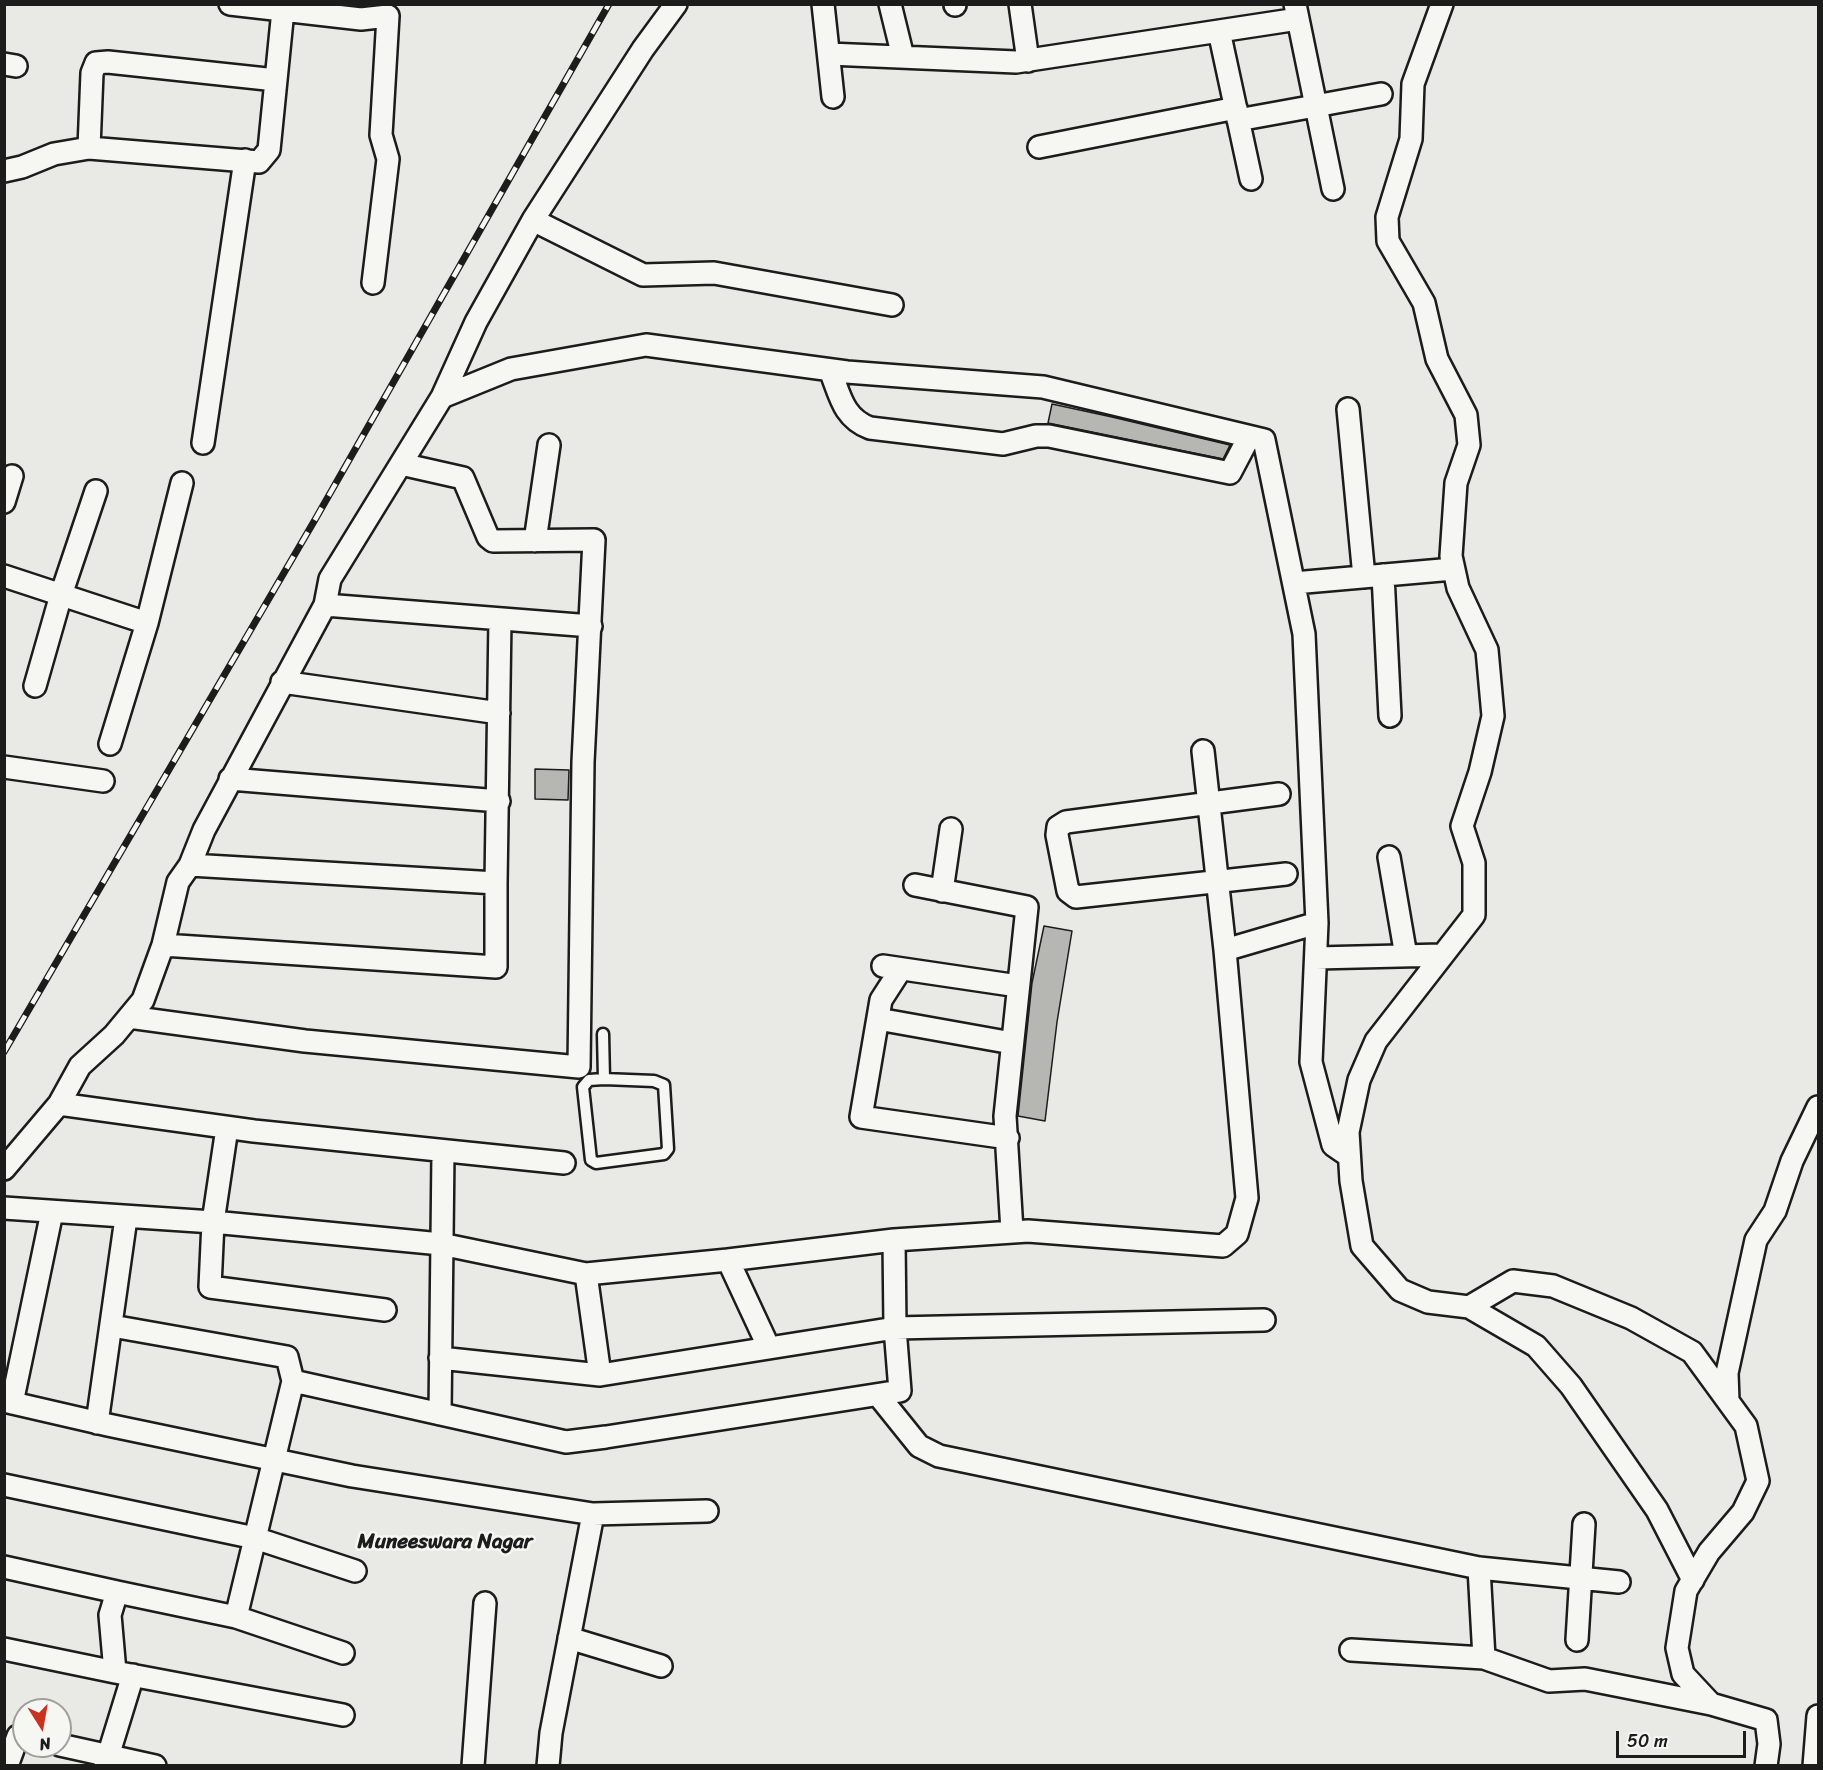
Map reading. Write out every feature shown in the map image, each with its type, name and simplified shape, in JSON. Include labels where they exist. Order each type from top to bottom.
[{"type":"street","points":[[230,4],[362,12],[388,16],[381,135],[388,159],[373,283]]},
{"type":"street","points":[[4,1169],[59,1104],[80,1066],[114,1035],[142,1000],[163,945],[178,882],[190,865],[204,830],[325,605],[330,579],[442,397],[476,322],[533,220],[625,77],[676,4]]},
{"type":"street","points":[[823,4],[833,97]]},
{"type":"street","points":[[890,4],[903,57]]},
{"type":"street","points":[[1020,4],[1028,61]]},
{"type":"street","points":[[1442,4],[1413,84],[1411,139],[1387,217],[1388,241],[1424,303],[1437,358],[1466,415],[1469,445],[1456,483],[1451,556],[1458,588],[1487,650],[1493,716],[1480,771],[1462,826],[1474,863],[1474,915],[1376,1041],[1359,1080],[1347,1132],[1362,1246],[1400,1290],[1428,1302],[1468,1307],[1536,1346],[1571,1386],[1657,1510],[1693,1580]]},
{"type":"street","points":[[4,171],[22,167],[54,154],[89,148],[259,162],[269,150],[276,80],[274,8]]},
{"type":"street","points":[[829,54],[1028,61],[1219,31],[1296,12],[1333,189]]},
{"type":"street","points":[[1219,31],[1251,179]]},
{"type":"street","points":[[89,148],[92,73],[96,63],[108,62],[276,80]]},
{"type":"street","points":[[1039,147],[1237,114],[1316,106],[1381,94]]},
{"type":"street","points":[[203,443],[245,160]]},
{"type":"street","points":[[533,220],[643,275],[714,273],[892,305]]},
{"type":"street","points":[[442,397],[511,369],[646,345],[830,370],[1043,387],[1264,440],[1304,634],[1317,923],[1311,1062],[1333,1145],[1349,1156]]},
{"type":"street","points":[[830,370],[849,416],[856,423],[870,428],[1003,444],[1036,436],[1049,436],[1227,473],[1233,470],[1249,437]]},
{"type":"street","points":[[1348,409],[1373,576],[1390,716]]},
{"type":"street","points":[[535,541],[549,445]]},
{"type":"street","points":[[129,1017],[305,1041],[579,1067],[583,762],[594,540],[493,541],[488,537],[463,478],[401,464]]},
{"type":"street","points":[[4,502],[12,476]]},
{"type":"street","points":[[110,744],[147,623],[182,483]]},
{"type":"street","points":[[35,686],[60,595],[96,491]]},
{"type":"street","points":[[1294,583],[1453,568]]},
{"type":"street","points":[[4,576],[147,623]]},
{"type":"street","points":[[325,605],[591,626]]},
{"type":"street","points":[[163,945],[496,967],[500,619]]},
{"type":"street","points":[[282,682],[499,712]]},
{"type":"street","points":[[4,1208],[126,1218],[213,1222],[441,1244],[586,1274],[894,1240],[1012,1231],[1223,1246],[1238,1234],[1247,1198],[1225,950],[1203,751]]},
{"type":"street","points":[[4,767],[103,781]]},
{"type":"street","points":[[230,780],[499,801]]},
{"type":"street","points":[[1279,794],[1066,822],[1058,826],[1057,835],[1068,891],[1073,896],[1286,874]]},
{"type":"street","points":[[942,891],[951,829]]},
{"type":"street","points":[[1389,857],[1406,956]]},
{"type":"street","points":[[190,865],[496,883]]},
{"type":"street","points":[[915,885],[1027,907],[1005,1116],[1012,1231]]},
{"type":"street","points":[[1225,950],[1317,923]]},
{"type":"street","points":[[1317,958],[1442,955]]},
{"type":"street","points":[[1008,1138],[861,1118],[881,1000],[892,968],[1018,986]]},
{"type":"street","points":[[878,1019],[1012,1043]]},
{"type":"street","points":[[59,1104],[227,1128],[564,1163]]},
{"type":"street","points":[[1728,1401],[1727,1373],[1756,1240],[1775,1210],[1792,1161],[1818,1107]]},
{"type":"street","points":[[227,1128],[213,1222],[210,1280],[212,1289],[385,1310]]},
{"type":"street","points":[[440,1414],[442,1152]]},
{"type":"street","points":[[52,1212],[8,1402],[97,1423],[352,1476],[593,1514],[707,1511]]},
{"type":"street","points":[[97,1423],[126,1218]]},
{"type":"street","points":[[292,1381],[566,1442],[900,1391],[895,1328],[894,1240]]},
{"type":"street","points":[[728,1260],[770,1348]]},
{"type":"street","points":[[586,1274],[600,1375]]},
{"type":"street","points":[[1468,1307],[1513,1281],[1553,1286],[1631,1318],[1692,1352],[1746,1426],[1758,1481],[1743,1512],[1709,1552],[1686,1591],[1677,1648],[1683,1674],[1711,1704]]},
{"type":"street","points":[[440,1358],[600,1375],[895,1328],[1264,1320]]},
{"type":"street","points":[[112,1326],[287,1357],[292,1381],[236,1617]]},
{"type":"street","points":[[878,1395],[919,1446],[939,1456],[1479,1568],[1619,1582]]},
{"type":"street","points":[[4,1485],[255,1538],[355,1571]]},
{"type":"street","points":[[548,1766],[549,1743],[593,1514]]},
{"type":"street","points":[[1577,1640],[1584,1524]]},
{"type":"street","points":[[4,1567],[236,1617],[343,1653]]},
{"type":"street","points":[[1479,1568],[1485,1658]]},
{"type":"street","points":[[107,1760],[124,1673],[110,1615],[117,1592]]},
{"type":"street","points":[[472,1766],[484,1603]]},
{"type":"street","points":[[569,1638],[661,1666]]},
{"type":"street","points":[[4,1649],[343,1715]]},
{"type":"street","points":[[1351,1650],[1485,1658],[1549,1681],[1585,1679],[1711,1704],[1766,1720],[1769,1744],[1766,1766]]},
{"type":"street","points":[[1814,1766],[1818,1716]]},
{"type":"street","points":[[8,1766],[12,1748]]},
{"type":"street","points":[[72,1749],[107,1760],[155,1766]]},
{"type":"lane","points":[[603,1034],[603,1073]]},
{"type":"lane","points":[[579,1067],[654,1081],[664,1085],[668,1149],[664,1154],[592,1162],[583,1087],[589,1080],[603,1073]]},
{"type":"building","points":[[1052,404],[1230,445],[1223,459],[1048,423]]},
{"type":"building","points":[[535,769],[569,770],[568,800],[535,799]]},
{"type":"building","points":[[1044,926],[1072,931],[1057,1022],[1045,1121],[1018,1116],[1032,983]]},
{"type":"railway","points":[[4,1052],[316,518],[609,4]]},
{"type":"district","name":"Muneeswara Nagar","points":[[445,1543]]}]
